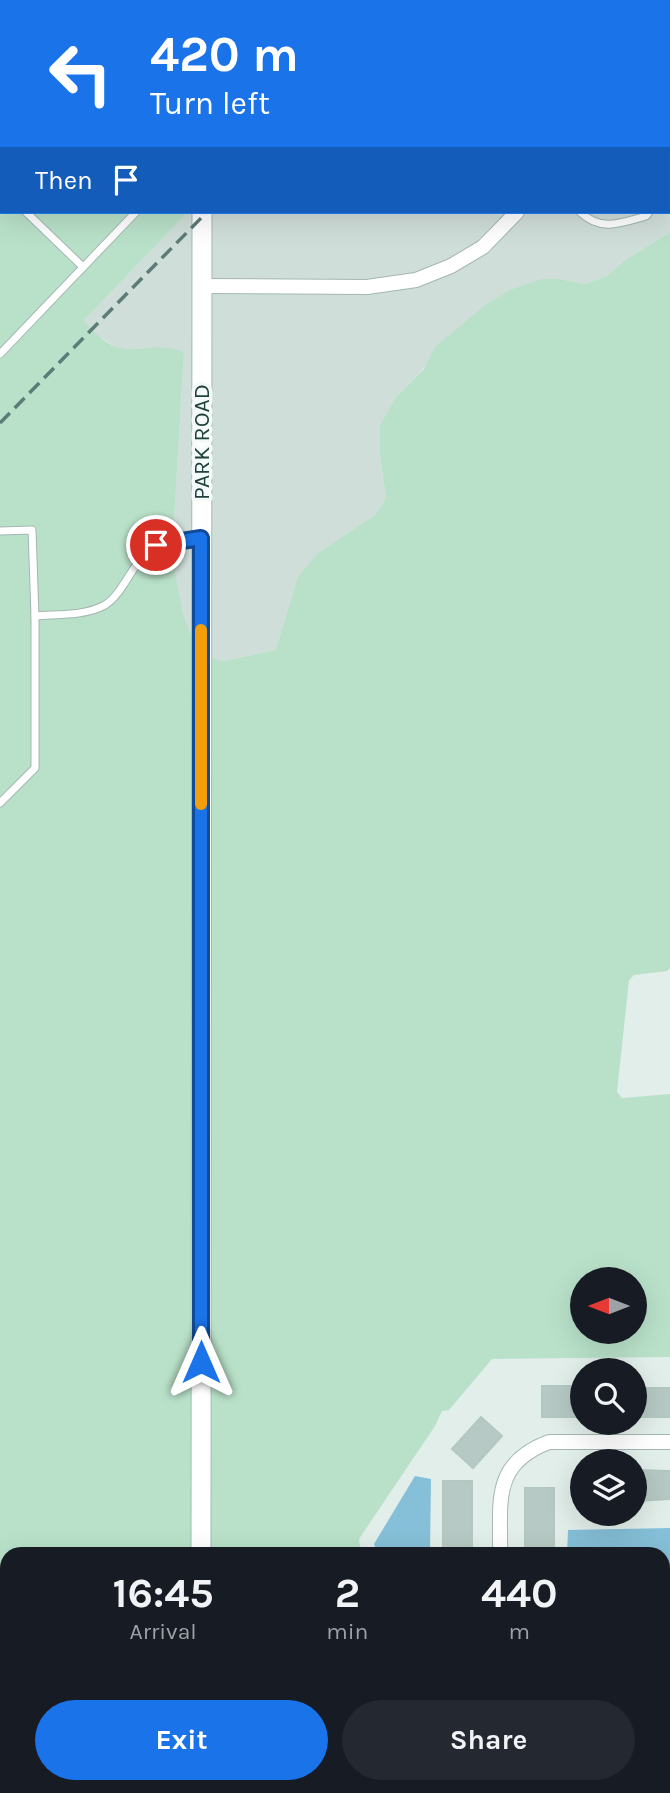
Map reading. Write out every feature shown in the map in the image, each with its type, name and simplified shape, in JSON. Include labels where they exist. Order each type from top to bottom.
[{"type":"street","name":"PARK ROAD","points":[[201,1547],[202,214]]},
{"type":"street","points":[[201,286],[367,287],[416,280],[451,267],[483,247],[515,214]]},
{"type":"street","points":[[500,1547],[501,1488],[509,1471],[533,1448],[550,1442],[670,1442]]},
{"type":"lane","points":[[28,214],[83,267]]},
{"type":"lane","points":[[0,354],[134,214]]},
{"type":"lane","points":[[582,214],[606,226],[648,214]]},
{"type":"lane","points":[[0,531],[32,530],[35,616],[35,768],[0,803]]},
{"type":"lane","points":[[35,616],[78,613],[105,605],[116,597],[148,551],[156,545],[201,538]]},
{"type":"shaded area","points":[[186,214],[194,214],[194,642],[184,617],[172,556],[184,352],[120,350],[94,333],[84,320]]},
{"type":"shaded area","points":[[209,214],[670,214],[670,232],[624,261],[607,276],[585,284],[560,279],[485,305],[396,397],[380,456],[386,498],[375,515],[347,535],[276,650],[223,661],[209,657]]},
{"type":"green space","points":[[0,214],[186,214],[84,320],[110,344],[122,348],[156,347],[184,352],[172,556],[184,617],[194,642],[194,1547],[0,1547]]},
{"type":"green space","points":[[670,232],[670,968],[667,971],[634,975],[629,980],[617,1092],[622,1098],[670,1094],[670,1357],[492,1359],[449,1410],[442,1411],[435,1426],[359,1539],[361,1547],[209,1547],[209,657],[223,661],[276,650],[298,577],[317,554],[375,515],[386,498],[380,456],[380,426],[396,397],[424,369],[435,347],[485,305],[510,290],[541,279],[560,279],[585,284],[607,276],[624,261]]},
{"type":"water","points":[[415,1476],[431,1479],[430,1547],[375,1547],[374,1544]]},
{"type":"water","points":[[670,1528],[670,1547],[567,1547],[568,1530]]},
{"type":"building","points":[[542,1386],[570,1386],[570,1417],[542,1417]]},
{"type":"building","points":[[647,1388],[670,1388],[670,1417],[647,1417]]},
{"type":"building","points":[[481,1417],[502,1436],[473,1468],[452,1449]]},
{"type":"building","points":[[647,1470],[670,1471],[670,1499],[647,1500]]},
{"type":"building","points":[[443,1481],[472,1481],[472,1547],[443,1547]]},
{"type":"building","points":[[525,1488],[554,1488],[554,1547],[525,1547]]},
{"type":"railway","points":[[0,423],[205,214]]},
{"type":"slow traffic","points":[[201,630],[201,804]]},
{"type":"route","points":[[156,545],[201,538],[201,1362]]}]
